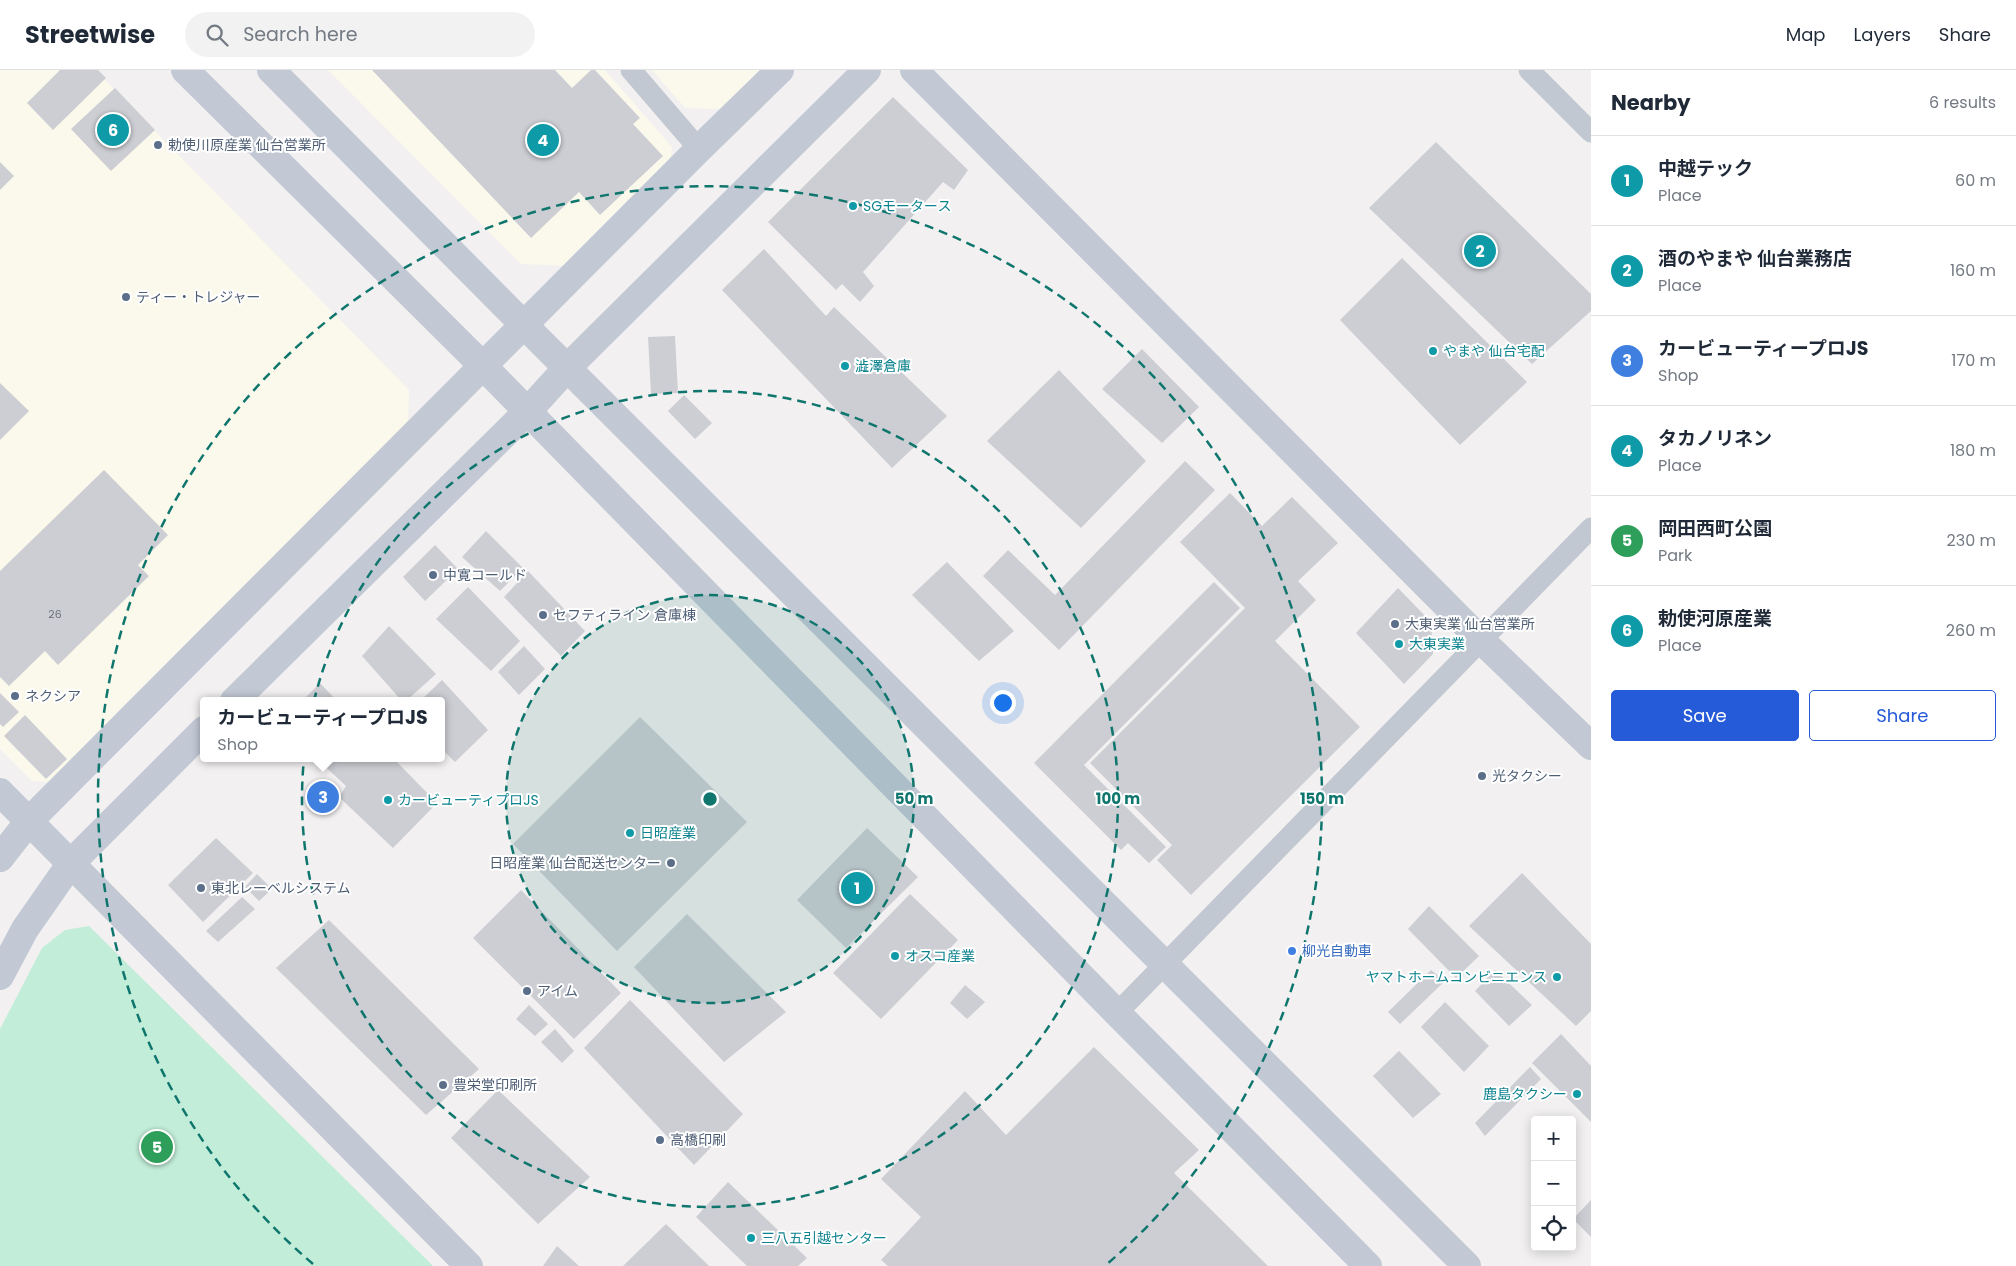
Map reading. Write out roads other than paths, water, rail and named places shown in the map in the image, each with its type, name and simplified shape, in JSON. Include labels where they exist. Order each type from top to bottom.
[{"type":"street","points":[[185,70],[483,366],[1117,1014],[1368,1266]]},
{"type":"street","points":[[271,70],[1467,1266]]},
{"type":"street","points":[[631,70],[699,148]]},
{"type":"street","points":[[0,858],[29,821],[699,148],[780,70]]},
{"type":"street","points":[[238,697],[527,412],[567,368],[867,70]]},
{"type":"street","points":[[914,70],[1482,641],[1591,746]]},
{"type":"street","points":[[1529,70],[1591,132]]},
{"type":"street","points":[[1117,1014],[1591,528]]},
{"type":"street","points":[[0,976],[25,929],[71,862],[200,734]]},
{"type":"street","points":[[0,792],[469,1266]]},
{"type":"place","name":"勅使河原産業","points":[[113,130]]},
{"type":"place","name":"タカノリネン","points":[[543,140]]},
{"type":"place","name":"勅使川原産業 仙台営業所","points":[[158,145]]},
{"type":"place","name":"SGモータース","points":[[853,206]]},
{"type":"place","name":"酒のやまや 仙台業務店","points":[[1480,251]]},
{"type":"place","name":"ティー・トレジャー","points":[[126,297]]},
{"type":"place","name":"やまや 仙台宅配","points":[[1433,351]]},
{"type":"place","name":"澁澤倉庫","points":[[845,366]]},
{"type":"place","name":"中寛コールド","points":[[433,575]]},
{"type":"place","name":"セフティライン 倉庫棟","points":[[543,615]]},
{"type":"place","name":"大東実業 仙台営業所","points":[[1395,624]]},
{"type":"place","name":"大東実業","points":[[1399,644]]},
{"type":"place","name":"ネクシア","points":[[15,696]]},
{"type":"place","name":"光タクシー","points":[[1482,776]]},
{"type":"place","name":"カービューティープロJS","points":[[323,797]]},
{"type":"place","name":"カービューティプロJS","points":[[388,800]]},
{"type":"place","name":"日昭産業","points":[[630,833]]},
{"type":"place","name":"日昭産業 仙台配送センター","points":[[671,863]]},
{"type":"place","name":"東北レーベルシステム","points":[[201,888]]},
{"type":"place","name":"中越テック","points":[[857,888]]},
{"type":"place","name":"柳光自動車","points":[[1292,951]]},
{"type":"place","name":"オスコ産業","points":[[895,956]]},
{"type":"place","name":"ヤマトホームコンビニエンス","points":[[1557,977]]},
{"type":"place","name":"アイム","points":[[527,991]]},
{"type":"place","name":"豊栄堂印刷所","points":[[443,1085]]},
{"type":"place","name":"鹿島タクシー","points":[[1577,1094]]},
{"type":"place","name":"高橋印刷","points":[[660,1140]]},
{"type":"place","name":"岡田西町公園","points":[[157,1147]]},
{"type":"place","name":"三八五引越センター","points":[[751,1238]]}]
